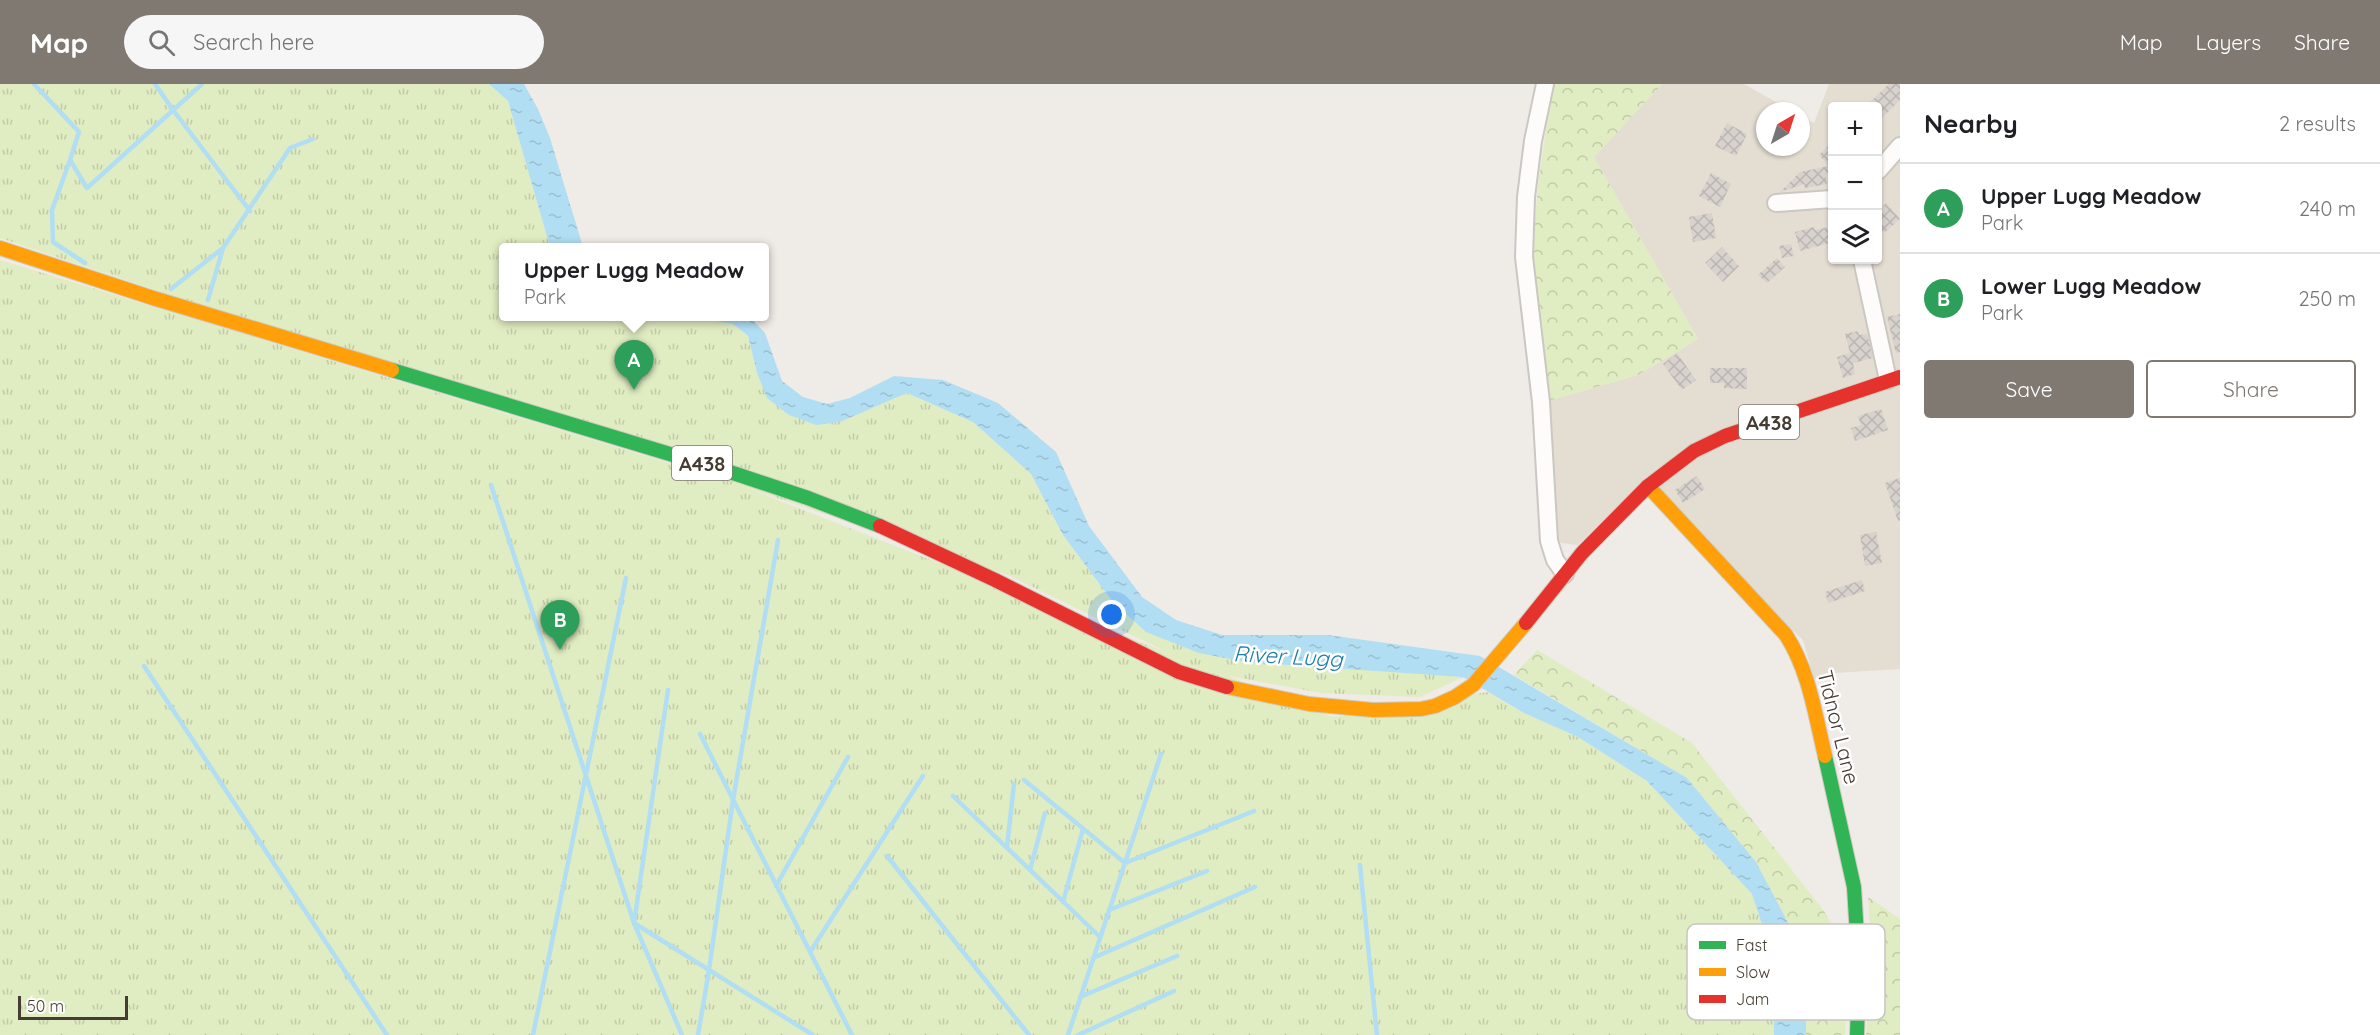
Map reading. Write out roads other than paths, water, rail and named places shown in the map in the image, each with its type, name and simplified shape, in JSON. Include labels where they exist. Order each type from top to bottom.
[{"type":"main road","name":"A438","points":[[0,249],[143,296],[479,394],[811,499],[912,541],[1179,672],[1216,685],[1265,697],[1373,710],[1421,709],[1435,706],[1473,685],[1582,553],[1648,486],[1694,451],[1725,436],[1894,379]]},
{"type":"main road","name":"Tidnor Lane","points":[[1648,486],[1786,635],[1798,654],[1807,679],[1845,840],[1854,887],[1856,924]]},
{"type":"main road","name":"Tidnor Lane","points":[[1857,1020],[1857,1035]]},
{"type":"street","points":[[1545,84],[1533,141],[1526,197],[1524,257],[1542,402],[1549,541],[1555,560],[1564,574]]},
{"type":"street","points":[[1882,166],[1900,146]]},
{"type":"street","points":[[1776,203],[1828,199]]},
{"type":"street","points":[[1863,264],[1894,379]]},
{"type":"water","points":[[489,84],[524,84],[550,138],[582,243],[549,243],[508,101]]},
{"type":"water","name":"River Lugg","points":[[715,321],[754,321],[765,333],[782,381],[803,397],[827,404],[850,398],[894,376],[943,380],[998,403],[1056,452],[1089,526],[1142,597],[1176,620],[1222,635],[1328,635],[1480,656],[1687,778],[1756,862],[1789,924],[1762,924],[1752,894],[1647,781],[1578,737],[1524,713],[1463,677],[1246,662],[1199,653],[1146,632],[1113,602],[1063,535],[1031,474],[973,422],[907,393],[840,422],[816,425],[789,415],[767,398],[757,373],[748,336],[733,324]]},
{"type":"water","points":[[1774,1020],[1806,1020],[1806,1035],[1774,1035]]},
{"type":"waterway","points":[[34,84],[79,132],[70,160]]},
{"type":"waterway","points":[[155,84],[250,211]]},
{"type":"waterway","points":[[85,263],[53,242],[52,210],[70,160],[87,188],[202,84]]},
{"type":"waterway","points":[[171,289],[223,248],[290,148],[313,139]]},
{"type":"waterway","points":[[208,300],[223,248]]},
{"type":"waterway","points":[[491,485],[634,923],[813,1035]]},
{"type":"waterway","points":[[709,970],[733,800],[778,540]]},
{"type":"waterway","points":[[533,1035],[626,578]]},
{"type":"waterway","points":[[144,666],[387,1035]]},
{"type":"waterway","points":[[668,690],[634,923],[682,1035]]},
{"type":"waterway","points":[[700,734],[852,1035]]},
{"type":"waterway","points":[[1068,1035],[1161,754]]},
{"type":"waterway","points":[[776,886],[848,757]]},
{"type":"waterway","points":[[810,952],[923,776]]},
{"type":"waterway","points":[[1024,780],[1125,863],[1254,811]]},
{"type":"waterway","points":[[1007,847],[1014,784]]},
{"type":"waterway","points":[[953,796],[1100,937]]},
{"type":"waterway","points":[[1030,870],[1045,813]]},
{"type":"waterway","points":[[1063,902],[1083,829]]},
{"type":"waterway","points":[[887,856],[1029,1035]]},
{"type":"waterway","points":[[1360,865],[1377,1035]]},
{"type":"waterway","points":[[1109,910],[1207,871]]},
{"type":"waterway","points":[[1093,958],[1255,887]]},
{"type":"waterway","points":[[1080,997],[1177,956]]},
{"type":"waterway","points":[[698,1035],[709,970],[707,969]]},
{"type":"waterway","points":[[1078,1035],[1174,991]]},
{"type":"place","name":"Upper Lugg Meadow","points":[[634,390]]},
{"type":"place","name":"Lower Lugg Meadow","points":[[560,650]]}]
